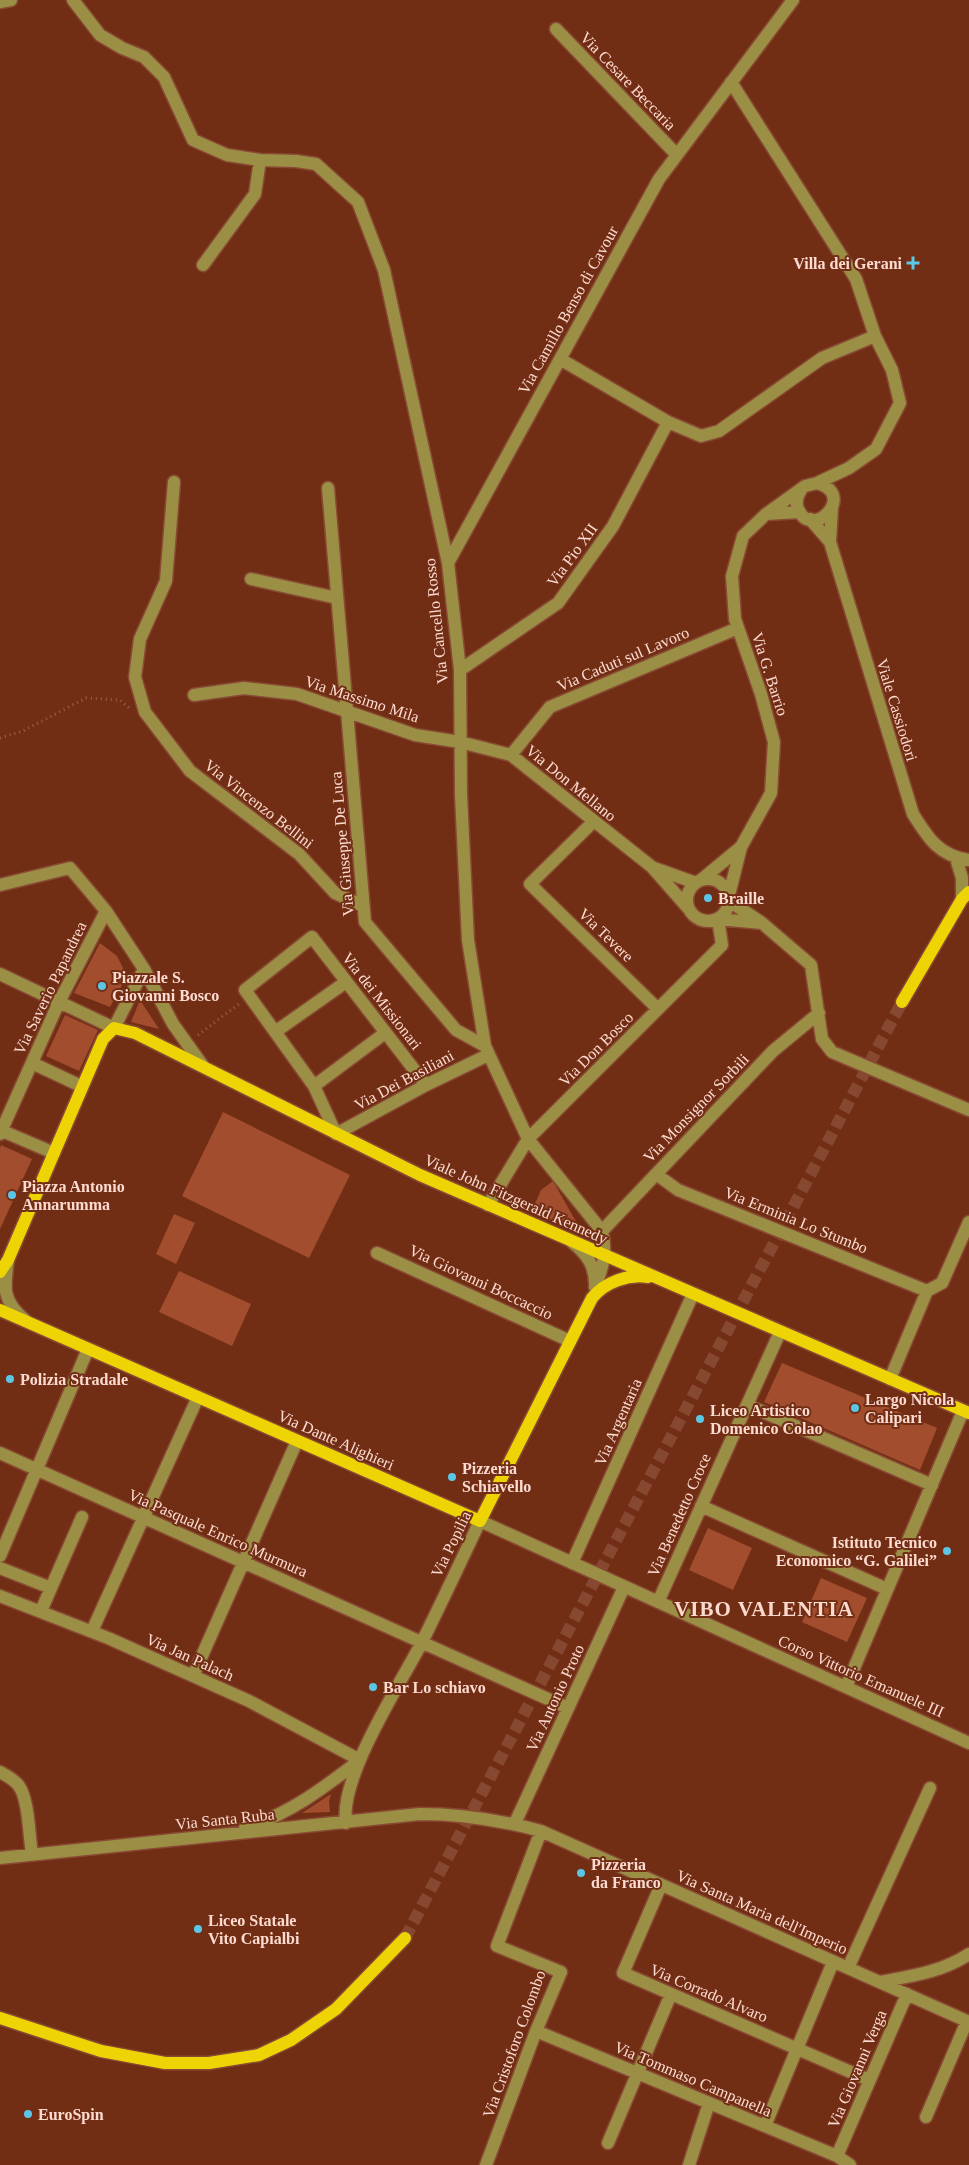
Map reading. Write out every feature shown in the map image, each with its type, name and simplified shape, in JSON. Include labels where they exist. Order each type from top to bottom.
[{"type":"main road","points":[[902,1002],[965,895]]},
{"type":"main road","points":[[0,1272],[8,1260],[82,1084],[103,1039],[114,1028]]},
{"type":"main road","name":"Viale John Fitzgerald Kennedy","points":[[114,1028],[135,1033],[336,1134],[488,1205],[966,1412]]},
{"type":"main road","name":"Via Popilia","points":[[480,1521],[593,1292],[621,1279],[641,1276],[656,1278]]},
{"type":"main road","name":"Via Dante Alighieri","points":[[0,1310],[480,1521]]},
{"type":"main road","points":[[0,2018],[100,2051],[165,2063],[209,2063],[259,2055],[291,2040],[336,2009],[405,1938]]},
{"type":"street","points":[[0,2],[11,0]]},
{"type":"street","points":[[73,0],[100,35],[122,48],[144,57],[164,77],[193,140],[228,155],[260,160],[255,194],[202,265]]},
{"type":"street","name":"Via Camillo Benso di Cavour","points":[[448,563],[659,179],[793,0]]},
{"type":"street","name":"Via Cesare Beccaria","points":[[556,29],[677,155]]},
{"type":"street","points":[[731,82],[856,279],[875,336],[892,370],[900,403],[876,449],[849,468],[817,483],[805,486],[801,490],[797,501],[805,516]]},
{"type":"street","name":"Via Cancello Rosso","points":[[260,160],[296,161],[316,164],[358,202],[384,270],[448,563],[460,670],[461,795],[468,940],[486,1050]]},
{"type":"street","points":[[560,359],[668,422],[701,436],[719,431],[822,358],[875,336]]},
{"type":"street","name":"Via Pio XII","points":[[460,670],[558,602],[613,526],[668,422]]},
{"type":"street","points":[[831,493],[849,468]]},
{"type":"street","name":"Via Vincenzo Bellini","points":[[174,482],[166,581],[140,639],[135,677],[144,712],[190,772],[299,854],[335,893],[363,906]]},
{"type":"street","points":[[766,514],[822,519],[832,508],[833,499],[831,493],[823,485],[817,483]]},
{"type":"street","name":"Via Giuseppe De Luca","points":[[328,488],[365,922],[456,1030],[486,1050]]},
{"type":"street","name":"Via G. Barrio","points":[[741,847],[771,793],[774,742],[761,694],[735,619],[732,576],[743,536],[766,514],[801,490]]},
{"type":"street","name":"Viale Cassiodori","points":[[832,508],[830,542],[913,814],[931,843],[956,858],[969,860]]},
{"type":"street","name":"Viale Cassiodori","points":[[805,516],[830,542]]},
{"type":"street","points":[[251,579],[337,598]]},
{"type":"street","name":"Via Caduti sul Lavoro","points":[[511,755],[550,707],[738,628]]},
{"type":"street","name":"Via Massimo Mila","points":[[194,695],[244,688],[297,694],[415,735],[460,742]]},
{"type":"street","name":"Via Don Mellano","points":[[460,742],[511,755],[652,867]]},
{"type":"street","name":"Via Tevere","points":[[593,822],[530,884],[658,1009]]},
{"type":"street","points":[[699,882],[741,847]]},
{"type":"street","points":[[718,919],[726,912],[741,847]]},
{"type":"street","points":[[956,858],[965,895]]},
{"type":"street","points":[[652,867],[699,882]]},
{"type":"street","points":[[652,867],[695,917],[706,922],[718,919],[762,923]]},
{"type":"street","points":[[0,885],[70,868],[106,911],[144,969],[173,1024],[203,1066]]},
{"type":"street","points":[[688,908],[687,896],[692,886],[707,879],[723,885],[729,898],[812,965],[822,1039],[832,1052],[969,1110]]},
{"type":"street","name":"Via Saverio Papandrea","points":[[0,1132],[59,1002],[106,911]]},
{"type":"street","name":"Via Don Bosco","points":[[488,1205],[528,1139],[722,945],[718,919]]},
{"type":"street","name":"Via dei Missionari","points":[[247,994],[312,937],[426,1085]]},
{"type":"street","points":[[0,974],[114,1028],[144,969]]},
{"type":"street","points":[[275,1032],[346,982]]},
{"type":"street","points":[[247,994],[314,1086],[336,1134]]},
{"type":"street","name":"Via Monsignor Sorbili","points":[[602,1232],[773,1051],[819,1013]]},
{"type":"street","points":[[314,1086],[385,1032]]},
{"type":"street","points":[[486,1050],[528,1139],[602,1232],[605,1256],[593,1292]]},
{"type":"street","name":"Via Dei Basiliani","points":[[336,1134],[486,1050]]},
{"type":"street","points":[[32,1063],[82,1084]]},
{"type":"street","points":[[0,1132],[54,1153]]},
{"type":"street","name":"Via Erminia Lo Stumbo","points":[[656,1174],[678,1190],[927,1291]]},
{"type":"street","points":[[890,1379],[927,1291],[942,1283],[969,1222]]},
{"type":"street","points":[[572,1241],[589,1260],[593,1268],[593,1292]]},
{"type":"street","name":"Via Giovanni Boccaccio","points":[[378,1253],[570,1341]]},
{"type":"street","points":[[0,1280],[8,1260]]},
{"type":"street","points":[[8,1260],[5,1280],[7,1299],[16,1313],[27,1322]]},
{"type":"street","name":"Via Argentaria","points":[[572,1563],[693,1294]]},
{"type":"street","name":"Via Benedetto Croce","points":[[658,1602],[780,1332]]},
{"type":"street","points":[[0,1556],[88,1349]]},
{"type":"street","points":[[92,1632],[198,1397]]},
{"type":"street","points":[[747,1405],[932,1486]]},
{"type":"street","points":[[846,1687],[887,1589],[966,1412]]},
{"type":"street","points":[[193,1676],[297,1441]]},
{"type":"street","name":"Via Pasquale Enrico Murmura","points":[[0,1453],[568,1708]]},
{"type":"street","points":[[701,1506],[887,1589]]},
{"type":"street","points":[[41,1611],[82,1517]]},
{"type":"street","name":"Via Dante Alighieri","points":[[480,1521],[658,1602]]},
{"type":"street","name":"Via Popilia","points":[[346,1823],[347,1795],[360,1760],[422,1642],[480,1521]]},
{"type":"street","points":[[0,1568],[51,1588]]},
{"type":"street","name":"Via Antonio Proto","points":[[515,1823],[624,1587]]},
{"type":"street","name":"Via Jan Palach","points":[[0,1596],[92,1632],[249,1701],[360,1760]]},
{"type":"street","name":"Corso Vittorio Emanuele III","points":[[658,1602],[969,1743]]},
{"type":"street","points":[[219,1836],[286,1812],[313,1796],[360,1760]]},
{"type":"street","points":[[0,1772],[20,1786],[24,1799],[32,1854]]},
{"type":"street","points":[[848,1968],[930,1788]]},
{"type":"street","name":"Via Santa Ruba","points":[[0,1858],[420,1814],[454,1814]]},
{"type":"street","name":"Via Santa Maria dell'Imperio","points":[[454,1814],[515,1823],[541,1832],[968,2021]]},
{"type":"street","name":"Via Cristoforo Colombo","points":[[486,2165],[536,2031],[561,1972],[497,1946],[541,1832]]},
{"type":"street","name":"Via Corrado Alvaro","points":[[661,1885],[623,1974],[870,2080]]},
{"type":"street","points":[[880,1982],[924,1974],[954,1964],[969,1954]]},
{"type":"street","points":[[765,2126],[833,1962]]},
{"type":"street","points":[[608,2143],[671,1994]]},
{"type":"street","name":"Via Giovanni Verga","points":[[837,2156],[907,1994]]},
{"type":"street","points":[[926,2117],[968,2021]]},
{"type":"street","name":"Via Tommaso Campanella","points":[[536,2031],[837,2156],[850,2165]]},
{"type":"street","points":[[690,2165],[710,2103]]},
{"type":"path","points":[[0,738],[24,731],[86,698],[120,700],[133,712]]},
{"type":"path","points":[[186,1043],[247,994]]},
{"type":"shaded area","points":[[100,943],[117,956],[127,976],[110,1007],[74,993]]},
{"type":"shaded area","points":[[140,1000],[159,1029],[131,1022]]},
{"type":"shaded area","points":[[65,1015],[98,1030],[79,1071],[46,1056]]},
{"type":"shaded area","points":[[223,1112],[350,1175],[309,1258],[182,1196]]},
{"type":"shaded area","points":[[1,1145],[32,1159],[0,1229],[0,1148]]},
{"type":"shaded area","points":[[553,1181],[578,1225],[574,1228],[531,1213],[541,1190]]},
{"type":"shaded area","points":[[174,1214],[195,1223],[176,1264],[156,1254]]},
{"type":"shaded area","points":[[179,1271],[251,1304],[232,1346],[159,1312]]},
{"type":"shaded area","points":[[782,1363],[937,1428],[920,1470],[764,1402]]},
{"type":"shaded area","points":[[708,1528],[752,1548],[733,1590],[689,1570]]},
{"type":"shaded area","points":[[821,1578],[867,1598],[847,1642],[802,1622]]},
{"type":"shaded area","points":[[331,1794],[329,1801],[330,1812],[302,1813]]},
{"type":"tunnel","points":[[405,1938],[902,1002]]},
{"type":"place","name":"Villa dei Gerani","points":[[913,263]]},
{"type":"place","name":"Braille","points":[[708,898]]},
{"type":"place","name":"Piazzale S. Giovanni Bosco","points":[[102,986]]},
{"type":"place","name":"Piazza Antonio Annarumma","points":[[12,1195]]},
{"type":"place","name":"Polizia Stradale","points":[[10,1379]]},
{"type":"place","name":"Largo Nicola Calipari","points":[[855,1408]]},
{"type":"place","name":"Liceo Artistico Domenico Colao","points":[[700,1419]]},
{"type":"place","name":"Pizzeria Schiavello","points":[[452,1477]]},
{"type":"place","name":"Istituto Tecnico Economico “G. Galilei”","points":[[947,1551]]},
{"type":"place","name":"Bar Lo schiavo","points":[[373,1687]]},
{"type":"place","name":"Pizzeria da Franco","points":[[581,1873]]},
{"type":"place","name":"Liceo Statale Vito Capialbi","points":[[198,1929]]},
{"type":"place","name":"EuroSpin","points":[[28,2114]]},
{"type":"district","name":"VIBO VALENTIA","points":[[764,1609]]}]
